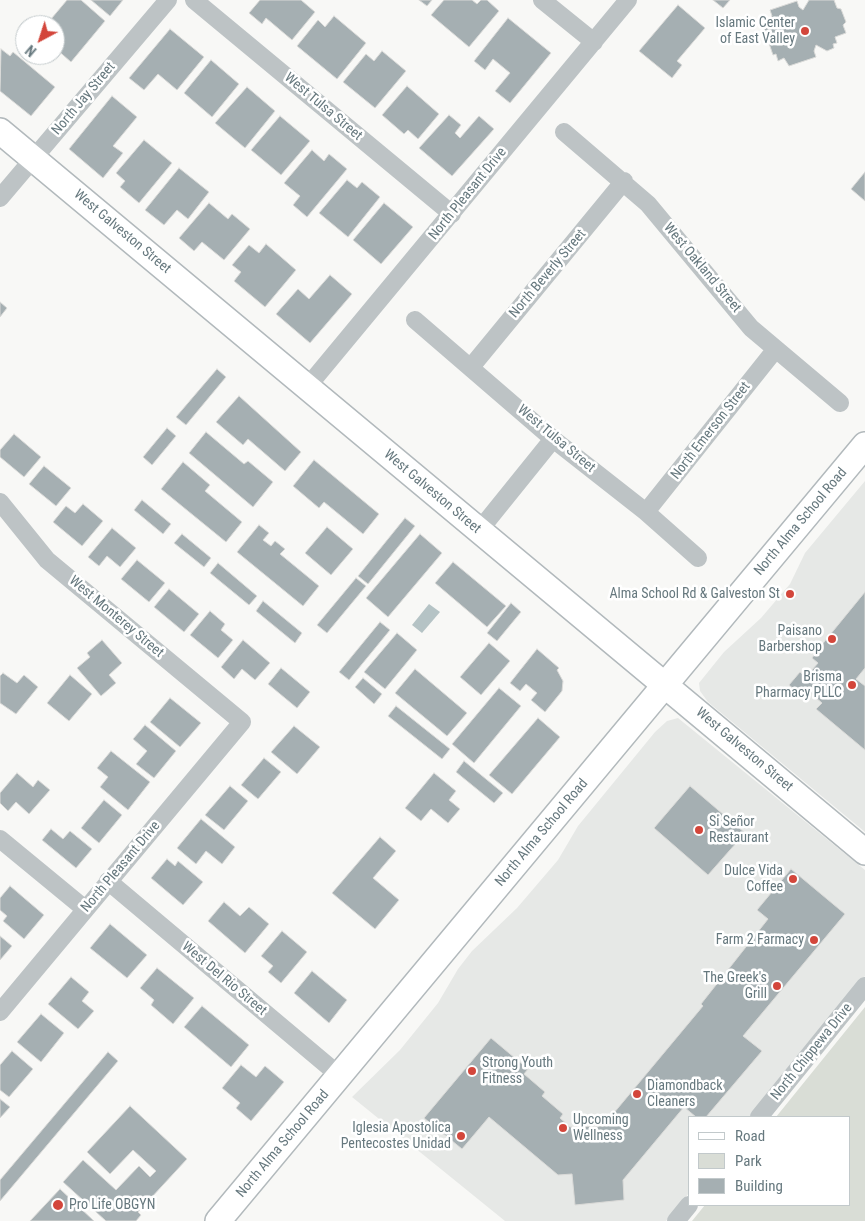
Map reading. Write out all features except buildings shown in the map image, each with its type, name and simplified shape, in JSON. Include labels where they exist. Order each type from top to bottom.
[{"type":"street","name":"North Jay Street","points":[[0,198],[168,0]]},
{"type":"street","name":"West Tulsa Street","points":[[194,0],[452,214]]},
{"type":"street","points":[[542,0],[594,42]]},
{"type":"street","name":"North Pleasant Drive","points":[[308,386],[628,0]]},
{"type":"street","name":"West Galveston Street","points":[[0,131],[308,386],[478,532],[666,685],[865,852]]},
{"type":"street","name":"West Oakland Street","points":[[564,132],[624,181],[648,204],[751,328],[840,403]]},
{"type":"street","name":"North Beverly Street","points":[[471,367],[624,181]]},
{"type":"street","name":"West Tulsa Street","points":[[415,320],[553,439],[646,512],[698,558]]},
{"type":"street","name":"North Emerson Street","points":[[646,512],[775,350]]},
{"type":"street","points":[[478,532],[553,439]]},
{"type":"street","name":"North Alma School Road","points":[[218,1221],[865,445]]},
{"type":"street","name":"West Monterey Street","points":[[0,502],[47,560],[242,722]]},
{"type":"street","name":"North Pleasant Drive","points":[[0,1012],[242,722]]},
{"type":"street","points":[[0,839],[85,909]]},
{"type":"street","name":"West Del Rio Street","points":[[108,881],[340,1076]]},
{"type":"street","name":"North Chippewa Drive","points":[[760,1116],[865,986]]},
{"type":"street","points":[[676,1221],[688,1206]]},
{"type":"shaded area","points":[[865,481],[865,832],[708,702],[700,691],[699,683],[724,652],[761,618],[790,584],[805,553]]},
{"type":"shaded area","points":[[429,604],[440,612],[422,633],[412,625]]},
{"type":"shaded area","points":[[678,718],[865,870],[865,976],[751,1116],[688,1116],[688,1194],[666,1221],[505,1221],[352,1097],[400,1050],[438,1003],[458,969],[472,951],[517,908],[558,860],[578,826],[655,732],[667,721]]},
{"type":"green space","points":[[865,1007],[865,1221],[692,1221],[704,1206],[850,1206],[850,1116],[777,1116]]},
{"type":"place","name":"Islamic Center of East Valley","points":[[805,31]]},
{"type":"place","name":"Alma School Rd & Galveston St","points":[[790,594]]},
{"type":"place","name":"Paisano Barbershop","points":[[832,639]]},
{"type":"place","name":"Brisma Pharmacy PLLC","points":[[852,685]]},
{"type":"place","name":"Si Señor Restaurant","points":[[699,830]]},
{"type":"place","name":"Dulce Vida Coffee","points":[[793,879]]},
{"type":"place","name":"Farm 2 Farmacy","points":[[814,940]]},
{"type":"place","name":"The Greek's Grill","points":[[777,986]]},
{"type":"place","name":"Strong Youth Fitness","points":[[472,1071]]},
{"type":"place","name":"Diamondback Cleaners","points":[[637,1094]]},
{"type":"place","name":"Upcoming Wellness","points":[[563,1128]]},
{"type":"place","name":"Iglesia Apostolica Pentecostes Unidad","points":[[461,1136]]},
{"type":"place","name":"Pro Life OBGYN","points":[[58,1205]]}]
